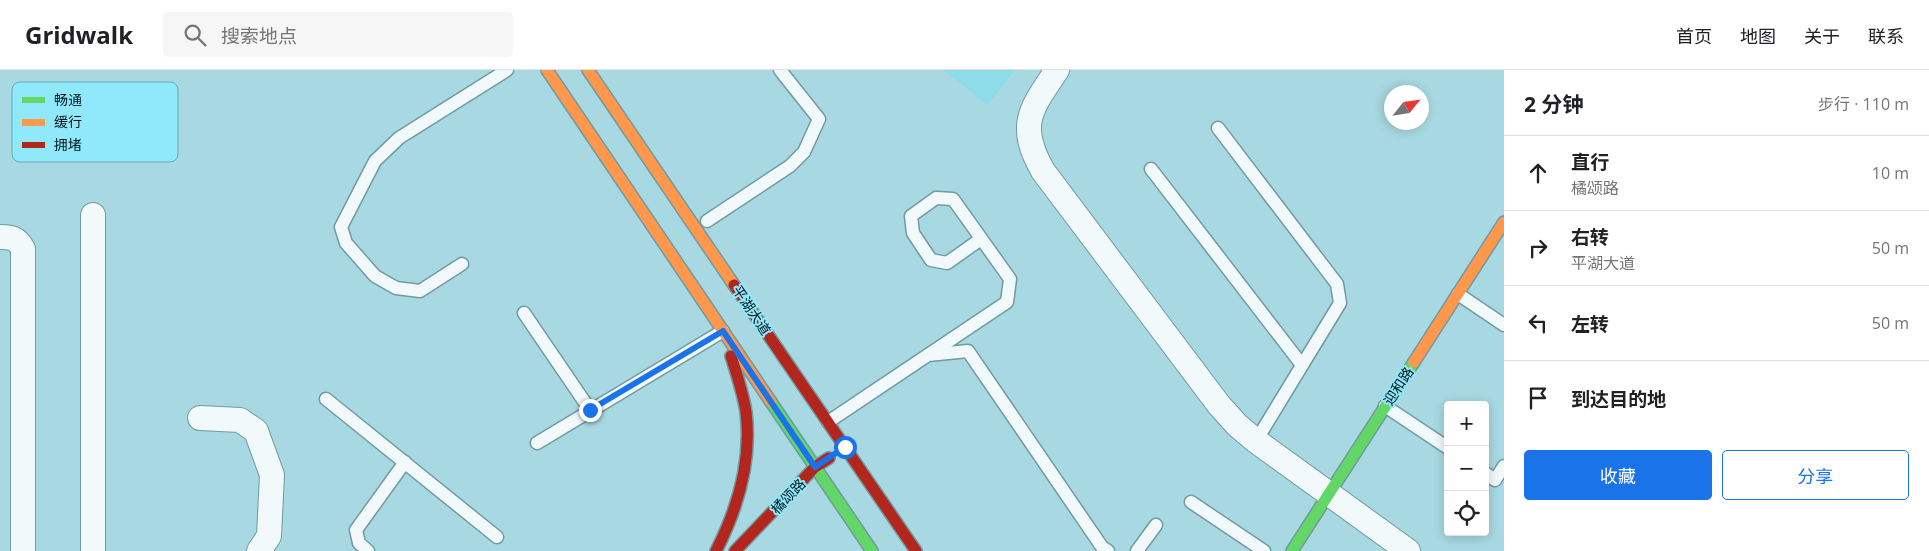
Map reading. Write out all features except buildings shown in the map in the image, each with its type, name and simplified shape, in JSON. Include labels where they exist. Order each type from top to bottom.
[{"type":"main road","points":[[547,70],[872,551]]},
{"type":"main road","name":"平湖大道","points":[[588,70],[836,416],[845,447],[921,547]]},
{"type":"main road","name":"迎和路","points":[[1292,551],[1504,222]]},
{"type":"main road","points":[[716,551],[736,507],[745,470],[747,430],[741,392],[723,331]]},
{"type":"main road","name":"橘颂路","points":[[735,551],[815,467],[845,447]]},
{"type":"street","points":[[1057,70],[1030,114],[1028,133],[1033,153],[1043,171],[1219,405],[1237,425],[1256,441],[1408,551]]},
{"type":"street","points":[[93,215],[93,551]]},
{"type":"street","points":[[0,238],[11,237],[18,241],[23,249],[22,551]]},
{"type":"street","points":[[200,418],[240,420],[256,430],[272,475],[270,536],[259,551]]},
{"type":"lane","points":[[462,264],[420,291],[396,288],[375,276],[346,243],[341,227],[375,161],[399,138],[507,70]]},
{"type":"lane","points":[[707,222],[790,166],[804,152],[819,119],[780,70]]},
{"type":"lane","points":[[1218,128],[1337,284],[1340,303],[1256,441]]},
{"type":"lane","points":[[1151,169],[1302,365]]},
{"type":"lane","points":[[836,416],[1007,302],[1010,278],[982,239],[953,199],[936,198],[912,216],[913,233],[931,260],[947,263],[982,239]]},
{"type":"lane","points":[[1458,294],[1504,326]]},
{"type":"lane","points":[[524,313],[590,410]]},
{"type":"lane","points":[[537,443],[723,331]]},
{"type":"lane","points":[[927,355],[968,351],[1102,547],[1108,551]]},
{"type":"lane","points":[[326,398],[497,537]]},
{"type":"lane","points":[[1385,406],[1445,446]]},
{"type":"lane","points":[[368,551],[359,543],[356,530],[405,462]]},
{"type":"lane","points":[[1489,476],[1495,480],[1504,466]]},
{"type":"lane","points":[[893,495],[921,547]]},
{"type":"lane","points":[[1191,502],[1264,551]]},
{"type":"lane","points":[[1137,551],[1156,525]]},
{"type":"shaded area","points":[[943,70],[1015,70],[988,105]]},
{"type":"traffic: fast","points":[[1292,551],[1414,362]]},
{"type":"traffic: fast","points":[[771,402],[872,551]]},
{"type":"traffic: slow","points":[[547,70],[771,402]]},
{"type":"traffic: slow","points":[[588,70],[734,285]]},
{"type":"traffic: slow","points":[[1414,362],[1504,222]]},
{"type":"traffic: jam","points":[[734,285],[916,551]]},
{"type":"traffic: jam","points":[[716,551],[737,501],[742,484],[747,448],[746,412],[742,391],[731,356]]},
{"type":"traffic: jam","points":[[735,551],[815,467],[829,458]]},
{"type":"route","points":[[590,410],[723,331],[815,467],[845,447]]}]
